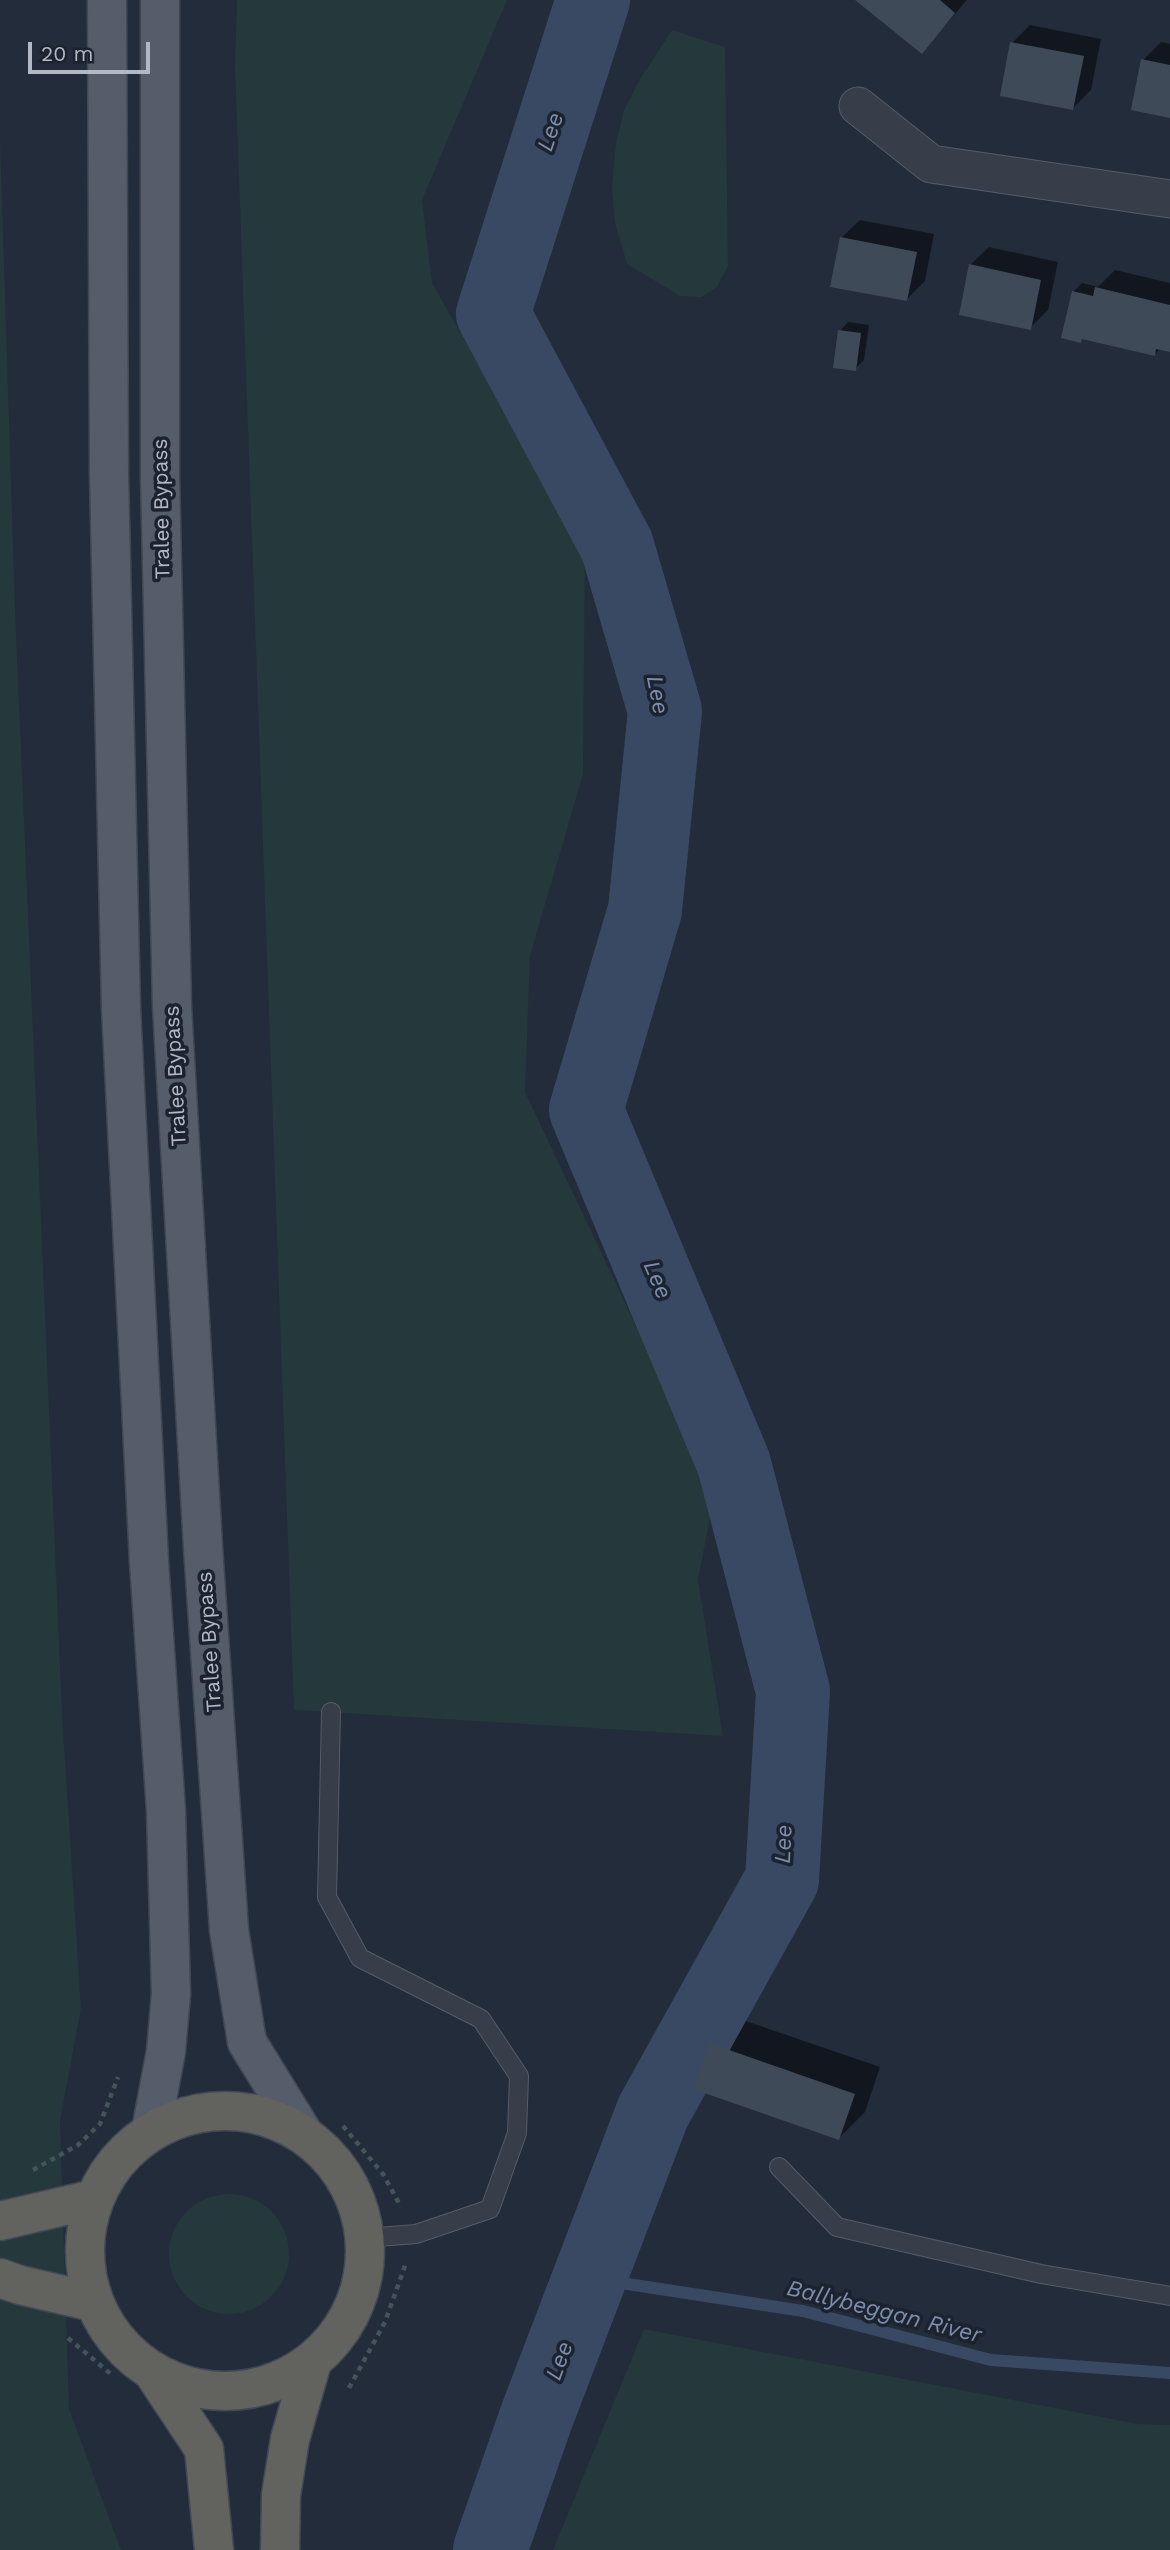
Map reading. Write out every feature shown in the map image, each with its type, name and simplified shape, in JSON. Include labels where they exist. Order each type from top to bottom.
[{"type":"highway","points":[[135,2376],[192,2389],[234,2392],[276,2383],[312,2362],[343,2328],[362,2285],[365,2238],[355,2197],[334,2162],[303,2133],[267,2116],[228,2110],[188,2115],[151,2131],[117,2160],[94,2199],[85,2233],[85,2268],[93,2302],[104,2325],[120,2346],[135,2376],[204,2449],[214,2550]]},
{"type":"highway","points":[[0,2221],[94,2199]]},
{"type":"highway","points":[[0,2278],[93,2302]]},
{"type":"highway","points":[[280,2550],[281,2495],[290,2439],[312,2362]]},
{"type":"main road","points":[[107,0],[109,474],[121,1008],[149,1562],[166,1811],[171,1994],[166,2050],[151,2131]]},
{"type":"main road","name":"Tralee Bypass","points":[[160,0],[160,476],[172,1006],[203,1547],[229,1930],[247,2042],[303,2133]]},
{"type":"street","points":[[859,106],[931,164],[1170,199]]},
{"type":"lane","points":[[331,1712],[327,1897],[360,1958],[481,2019],[519,2076],[517,2133],[490,2209],[416,2234],[365,2238]]},
{"type":"lane","points":[[779,2167],[837,2227],[1041,2274],[1170,2296]]},
{"type":"path","points":[[26,2174],[78,2145],[100,2124],[121,2067]]},
{"type":"path","points":[[339,2121],[383,2174],[416,2234],[385,2322],[344,2397]]},
{"type":"path","points":[[60,2332],[135,2376]]},
{"type":"shaded area","points":[[237,0],[507,0],[422,200],[432,283],[585,551],[583,774],[530,956],[525,1092],[715,1492],[698,1580],[723,1736],[294,1710],[235,66]]},
{"type":"shaded area","points":[[672,30],[725,47],[728,266],[717,287],[701,297],[680,296],[627,264],[615,223],[612,187],[616,143],[624,110],[640,79]]},
{"type":"shaded area","points":[[0,138],[15,609],[62,1714],[81,2008],[60,2121],[69,2409],[121,2550],[0,2550]]},
{"type":"shaded area","points":[[229,2194],[252,2198],[272,2211],[285,2231],[289,2254],[285,2277],[272,2297],[252,2310],[229,2314],[206,2310],[186,2297],[173,2277],[169,2254],[173,2231],[186,2211],[206,2198]]},
{"type":"shaded area","points":[[644,2329],[1138,2424],[1170,2425],[1170,2550],[553,2550]]},
{"type":"building","points":[[855,0],[940,0],[955,13],[922,54]]},
{"type":"building","points":[[1010,42],[1084,56],[1073,110],[1000,96]]},
{"type":"building","points":[[1141,59],[1170,65],[1170,118],[1131,110]]},
{"type":"building","points":[[840,237],[917,252],[907,301],[830,287]]},
{"type":"building","points":[[969,264],[1041,280],[1031,330],[959,315]]},
{"type":"building","points":[[1095,287],[1170,305],[1170,352],[1156,349],[1155,356],[1082,339],[1081,343],[1061,338],[1072,291],[1093,296]]},
{"type":"building","points":[[838,330],[861,333],[856,371],[833,368]]},
{"type":"building","points":[[709,2043],[855,2094],[839,2140],[693,2089]]},
{"type":"waterway","name":"Lee","points":[[490,2550],[536,2418],[653,2112],[782,1880],[793,1691],[734,1464],[586,1110],[645,910],[665,711],[617,546],[493,314],[593,0]]},
{"type":"waterway","name":"Ballybeggan River","points":[[589,2278],[803,2311],[991,2360],[1170,2373]]}]
